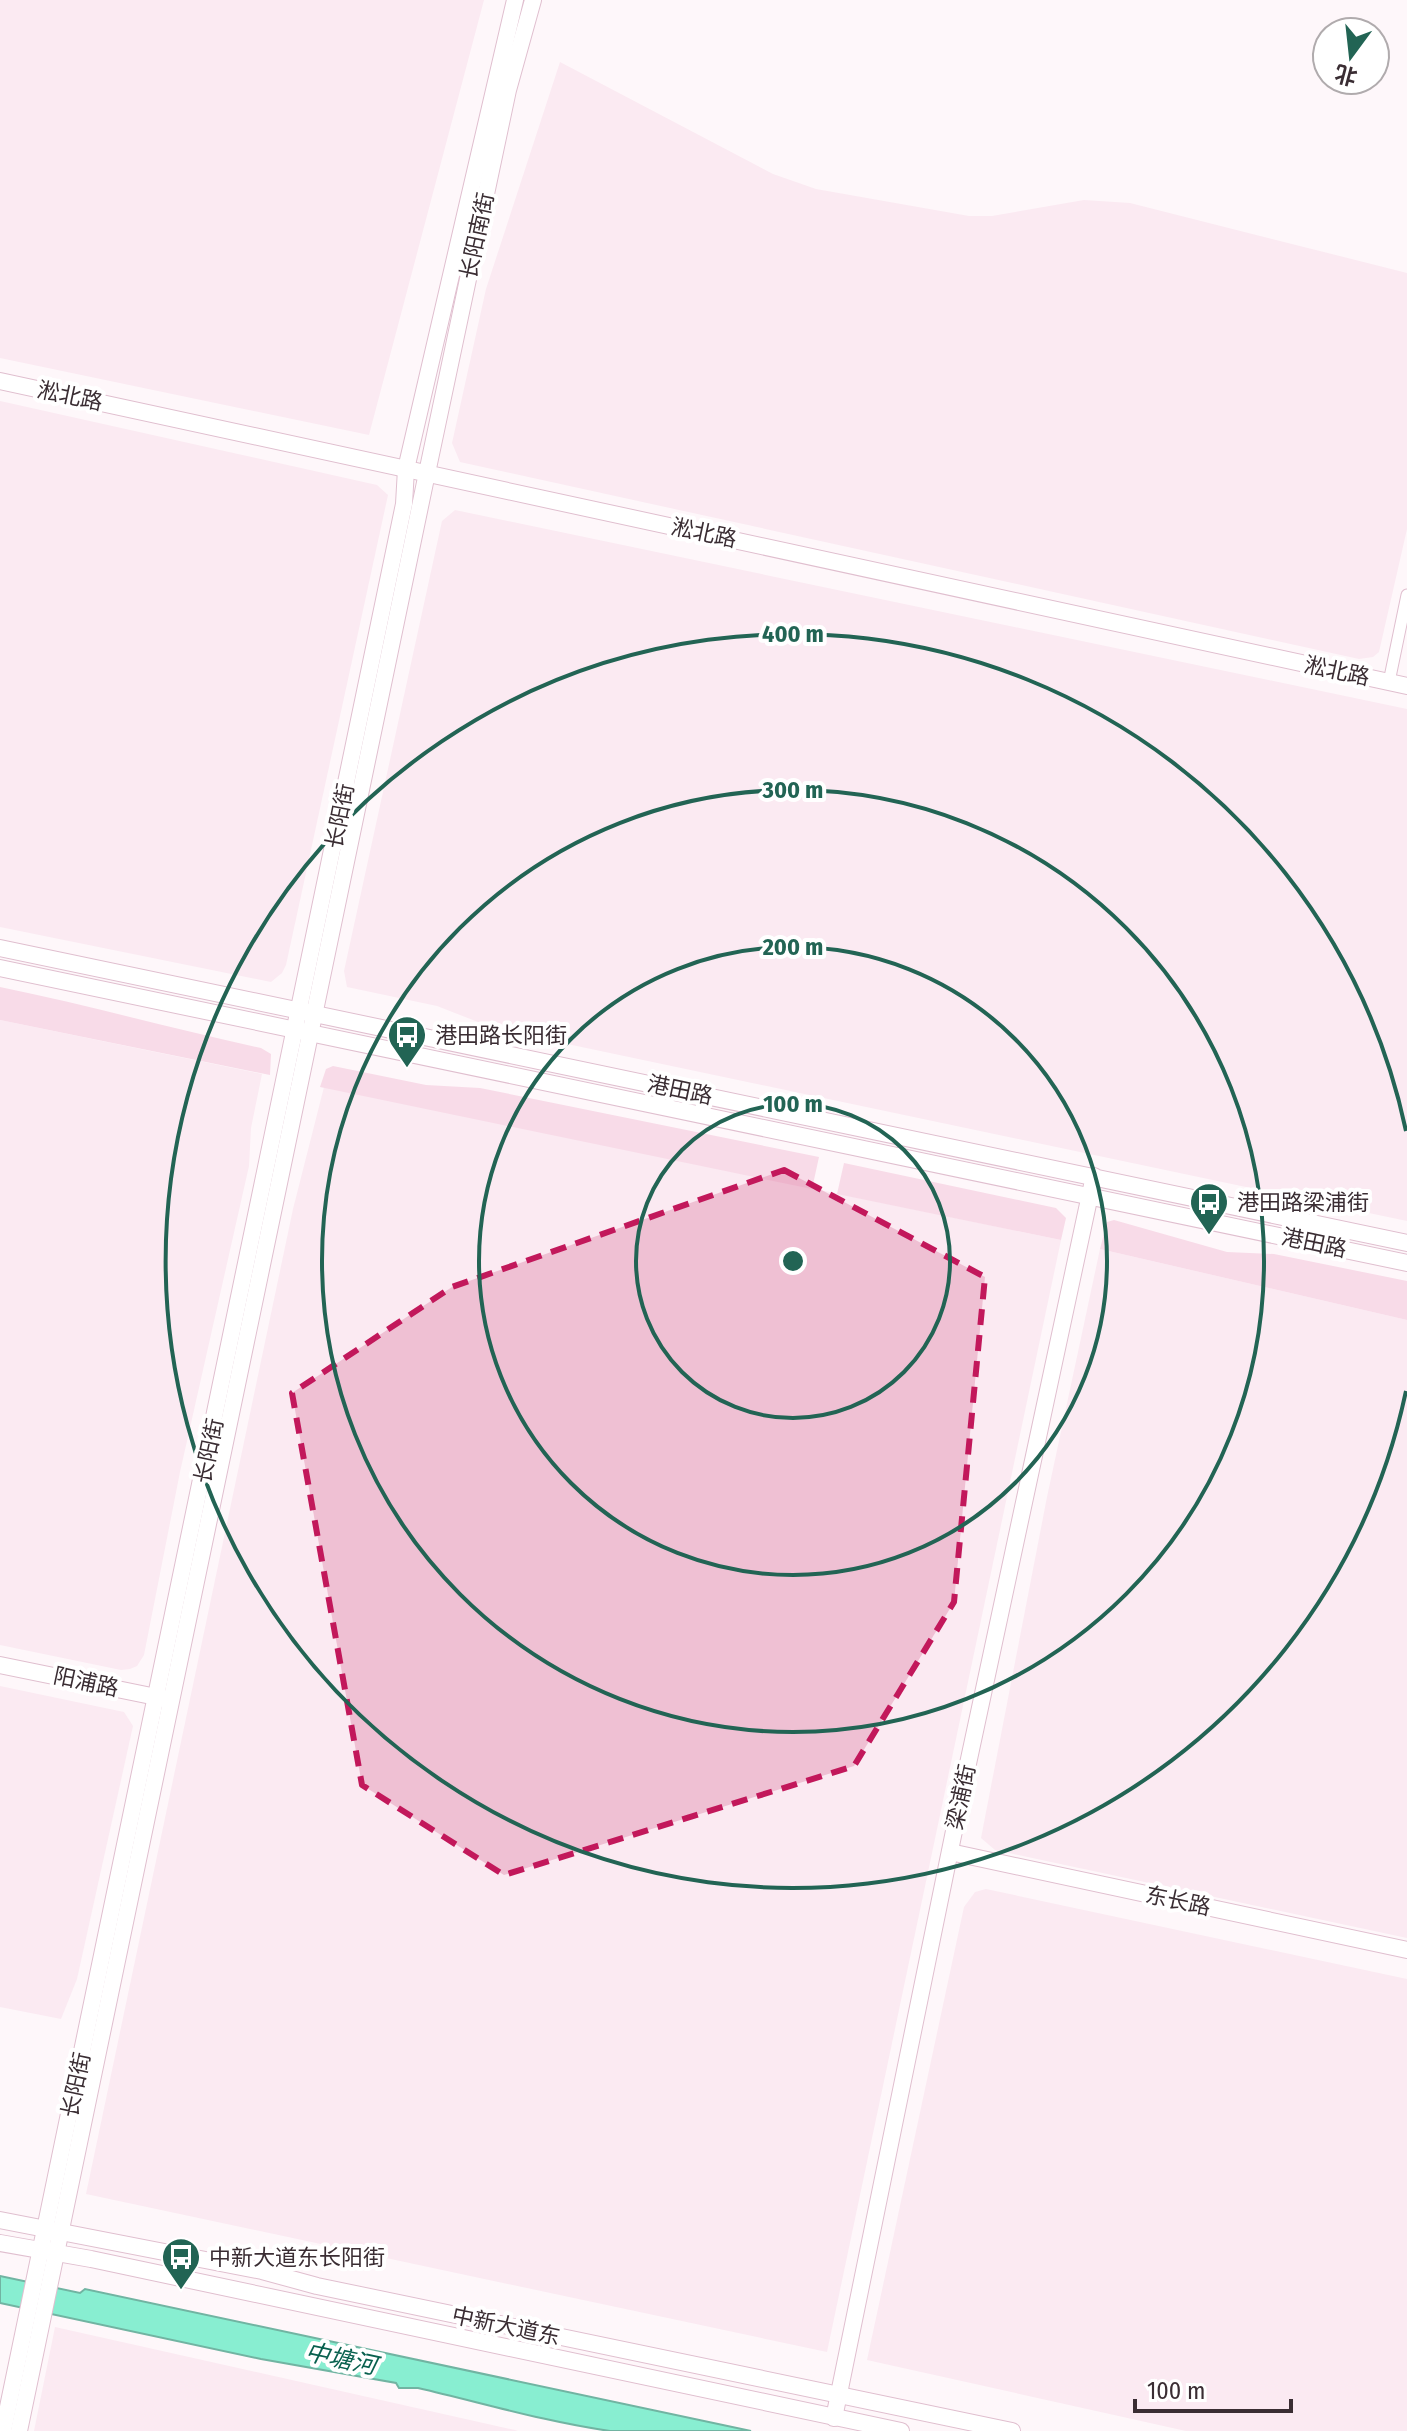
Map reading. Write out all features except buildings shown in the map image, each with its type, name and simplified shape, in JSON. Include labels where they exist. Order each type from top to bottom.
[{"type":"main road","name":"长阳南街","points":[[406,469],[515,0]]},
{"type":"main road","name":"长阳南街","points":[[427,473],[508,90],[533,0]]},
{"type":"main road","name":"淞北路","points":[[0,381],[1407,686]]},
{"type":"main road","name":"长阳街","points":[[308,1013],[404,504],[406,469]]},
{"type":"main road","name":"长阳街","points":[[19,2431],[52,2229],[303,1032],[427,473]]},
{"type":"main road","name":"港田路","points":[[0,948],[1407,1243]]},
{"type":"main road","name":"港田路","points":[[0,968],[1407,1263]]},
{"type":"main road","name":"梁浦街","points":[[834,2418],[950,1852],[1094,1176]]},
{"type":"main road","name":"阳浦路","points":[[0,1665],[165,1698]]},
{"type":"main road","name":"东长路","points":[[950,1852],[1407,1950]]},
{"type":"main road","name":"中新大道东","points":[[0,2220],[1012,2431]]},
{"type":"main road","name":"中新大道东","points":[[0,2243],[901,2431]]},
{"type":"main road","name":"长阳街","points":[[3,2431],[36,2316]]},
{"type":"street","points":[[1389,682],[1407,595]]},
{"type":"highlighted area","points":[[784,1170],[985,1277],[954,1602],[854,1766],[504,1875],[362,1785],[292,1393],[452,1287]]},
{"type":"shaded area","points":[[0,0],[484,0],[369,435],[0,358]]},
{"type":"shaded area","points":[[560,62],[773,174],[816,189],[969,216],[992,216],[1084,200],[1130,203],[1407,273],[1407,529],[1379,652],[1373,657],[1359,659],[460,462],[452,443],[486,289]]},
{"type":"shaded area","points":[[0,401],[377,485],[388,495],[286,965],[271,982],[0,927]]},
{"type":"shaded area","points":[[455,510],[1407,709],[1407,1221],[496,1029],[437,1006],[347,987],[344,971],[442,521]]},
{"type":"shaded area","points":[[0,987],[261,1048],[271,1054],[270,1075],[0,1020]]},
{"type":"shaded area","points":[[0,1020],[262,1074],[251,1128],[249,1166],[180,1472],[144,1655],[137,1666],[130,1669],[121,1670],[0,1645]]},
{"type":"shaded area","points":[[333,1066],[426,1085],[480,1088],[819,1157],[812,1189],[320,1087],[326,1069]]},
{"type":"shaded area","points":[[324,1087],[1061,1240],[827,2352],[86,2194],[293,1209]]},
{"type":"shaded area","points":[[844,1163],[1056,1208],[1066,1218],[1061,1240],[837,1194]]},
{"type":"shaded area","points":[[1114,1220],[1227,1252],[1274,1254],[1407,1281],[1407,1320],[1100,1249],[1107,1222]]},
{"type":"shaded area","points":[[1100,1249],[1407,1320],[1407,1938],[995,1850],[981,1838],[1047,1497]]},
{"type":"shaded area","points":[[0,1686],[124,1712],[133,1726],[77,1979],[61,2019],[0,2007]]},
{"type":"shaded area","points":[[986,1889],[1407,1979],[1407,2431],[1186,2431],[867,2360],[964,1907],[975,1892]]},
{"type":"shaded area","points":[[55,2327],[515,2430],[518,2431],[34,2431]]},
{"type":"water","name":"中塘河","points":[[0,2276],[80,2293],[85,2289],[751,2431],[610,2431],[562,2423],[418,2388],[399,2388],[396,2383],[261,2359],[0,2303]]},
{"type":"place","name":"港田路长阳街","points":[[407,1069]]},
{"type":"place","name":"港田路梁浦街","points":[[1209,1236]]},
{"type":"place","name":"中新大道东长阳街","points":[[181,2291]]}]
